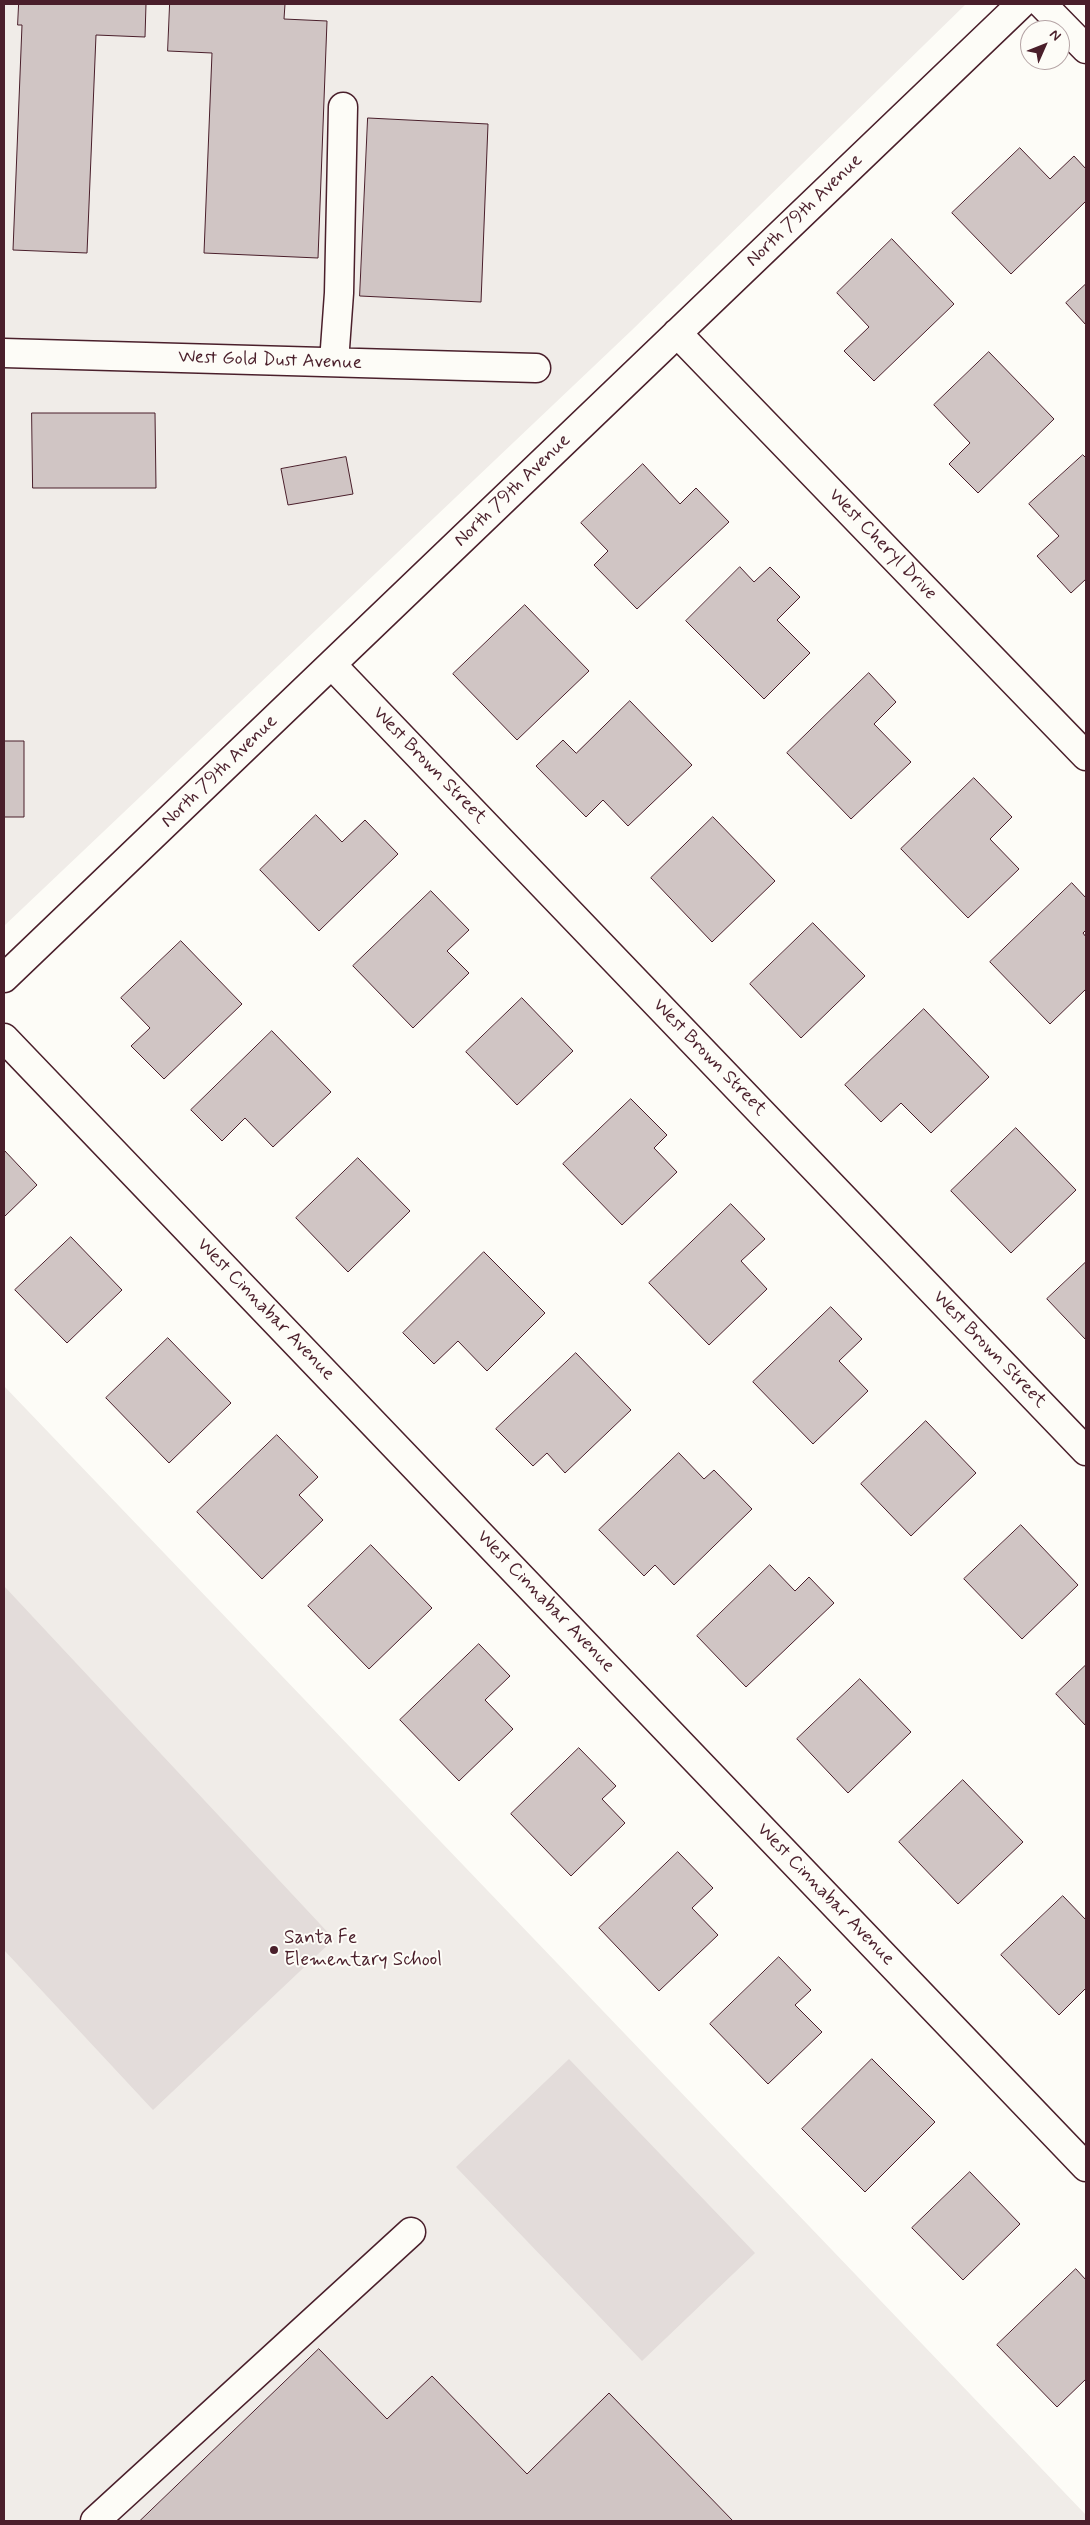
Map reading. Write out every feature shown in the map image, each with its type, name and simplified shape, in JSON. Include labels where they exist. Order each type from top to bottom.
[{"type":"street","name":"North 79th Avenue","points":[[4,978],[1021,4]]},
{"type":"street","points":[[1042,4],[1086,49]]},
{"type":"street","points":[[334,362],[339,294],[343,107]]},
{"type":"street","name":"West Cheryl Drive","points":[[677,333],[1086,756]]},
{"type":"street","name":"West Gold Dust Avenue","points":[[4,353],[536,368]]},
{"type":"street","name":"West Brown Street","points":[[332,665],[1086,1451]]},
{"type":"street","name":"West Cinnabar Avenue","points":[[4,1038],[1086,2167]]},
{"type":"street","points":[[95,2521],[411,2232]]},
{"type":"shaded area","points":[[4,4],[966,4],[632,330],[4,926]]},
{"type":"shaded area","name":"Santa Fe Elementary School","points":[[4,1386],[1086,2515],[1086,2521],[4,2521]]},
{"type":"shaded area","points":[[4,1586],[334,1939],[153,2110],[4,1950]]},
{"type":"shaded area","points":[[569,2059],[755,2253],[642,2361],[456,2167]]},
{"type":"building","points":[[19,4],[146,4],[145,37],[96,35],[87,253],[13,250],[22,25],[18,25]]},
{"type":"building","points":[[170,4],[285,4],[284,19],[327,21],[318,258],[204,253],[212,53],[168,51]]},
{"type":"building","points":[[368,118],[488,124],[481,302],[360,296]]},
{"type":"building","points":[[1020,148],[1050,179],[1074,156],[1086,169],[1086,201],[1011,274],[952,213]]},
{"type":"building","points":[[892,239],[954,304],[874,381],[844,351],[869,327],[837,293]]},
{"type":"building","points":[[1086,284],[1086,325],[1066,303]]},
{"type":"building","points":[[989,352],[1054,419],[978,493],[949,464],[970,443],[934,405]]},
{"type":"building","points":[[32,413],[155,413],[156,488],[33,488]]},
{"type":"building","points":[[1083,455],[1086,458],[1086,579],[1071,593],[1037,556],[1059,536],[1029,504]]},
{"type":"building","points":[[346,457],[353,494],[288,505],[281,469]]},
{"type":"building","points":[[643,464],[680,504],[696,488],[729,522],[637,609],[594,565],[608,551],[581,523]]},
{"type":"building","points":[[740,567],[754,582],[770,567],[800,597],[777,620],[810,653],[764,699],[686,621]]},
{"type":"building","points":[[525,605],[589,671],[517,740],[453,674]]},
{"type":"building","points":[[869,673],[896,702],[874,724],[911,762],[851,819],[787,753]]},
{"type":"building","points":[[630,701],[692,765],[628,826],[603,800],[586,817],[536,766],[563,740],[576,753]]},
{"type":"building","points":[[4,741],[24,741],[24,817],[4,817]]},
{"type":"building","points":[[974,778],[1012,817],[990,839],[1019,869],[968,918],[901,849]]},
{"type":"building","points":[[316,815],[342,842],[365,820],[398,854],[319,931],[260,870]]},
{"type":"building","points":[[713,817],[775,881],[712,942],[651,878]]},
{"type":"building","points":[[1072,883],[1086,898],[1086,930],[1083,933],[1086,937],[1086,989],[1050,1024],[990,962]]},
{"type":"building","points":[[431,891],[469,930],[447,951],[469,973],[413,1028],[353,966]]},
{"type":"building","points":[[813,923],[865,976],[801,1038],[750,984]]},
{"type":"building","points":[[181,941],[242,1004],[164,1079],[131,1046],[150,1028],[121,998]]},
{"type":"building","points":[[522,998],[573,1051],[517,1105],[466,1052]]},
{"type":"building","points":[[924,1009],[989,1077],[931,1133],[901,1103],[881,1122],[845,1085]]},
{"type":"building","points":[[272,1031],[331,1092],[273,1147],[245,1118],[222,1141],[191,1110]]},
{"type":"building","points":[[631,1099],[667,1135],[654,1148],[677,1172],[622,1225],[563,1164]]},
{"type":"building","points":[[1016,1128],[1076,1190],[1011,1253],[951,1191]]},
{"type":"building","points":[[4,1150],[37,1185],[4,1217]]},
{"type":"building","points":[[358,1158],[410,1211],[348,1272],[296,1218]]},
{"type":"building","points":[[731,1204],[765,1239],[741,1261],[767,1289],[709,1345],[649,1283]]},
{"type":"building","points":[[71,1237],[122,1290],[67,1343],[15,1290]]},
{"type":"building","points":[[484,1252],[545,1313],[487,1371],[458,1341],[434,1364],[403,1333]]},
{"type":"building","points":[[1086,1262],[1086,1340],[1047,1299]]},
{"type":"building","points":[[831,1307],[862,1339],[839,1361],[868,1391],[813,1444],[753,1382]]},
{"type":"building","points":[[168,1338],[231,1403],[169,1463],[106,1398]]},
{"type":"building","points":[[576,1353],[631,1410],[565,1473],[547,1453],[533,1466],[496,1429]]},
{"type":"building","points":[[926,1421],[976,1473],[911,1536],[861,1484]]},
{"type":"building","points":[[277,1435],[318,1477],[299,1495],[323,1520],[262,1579],[197,1512]]},
{"type":"building","points":[[679,1453],[704,1479],[714,1470],[752,1509],[674,1585],[655,1565],[644,1576],[599,1530]]},
{"type":"building","points":[[1021,1525],[1078,1585],[1022,1639],[964,1579]]},
{"type":"building","points":[[371,1545],[432,1608],[369,1669],[308,1606]]},
{"type":"building","points":[[770,1565],[795,1591],[809,1577],[834,1603],[746,1687],[697,1636]]},
{"type":"building","points":[[479,1644],[510,1676],[485,1700],[513,1729],[459,1781],[400,1720]]},
{"type":"building","points":[[1086,1665],[1086,1726],[1056,1694]]},
{"type":"building","points":[[860,1679],[911,1732],[848,1793],[797,1739]]},
{"type":"building","points":[[579,1748],[616,1786],[602,1799],[625,1823],[571,1876],[511,1814]]},
{"type":"building","points":[[963,1780],[1023,1842],[958,1904],[899,1842]]},
{"type":"building","points":[[678,1852],[713,1888],[692,1908],[718,1935],[659,1991],[599,1928]]},
{"type":"building","points":[[1063,1896],[1086,1920],[1086,1988],[1059,2015],[1001,1955]]},
{"type":"building","points":[[779,1957],[811,1990],[795,2005],[822,2032],[768,2084],[710,2024]]},
{"type":"building","points":[[872,2059],[935,2122],[865,2192],[802,2129]]},
{"type":"building","points":[[970,2172],[1020,2224],[963,2280],[912,2228]]},
{"type":"building","points":[[1076,2269],[1086,2280],[1086,2379],[1057,2407],[997,2345]]},
{"type":"building","points":[[319,2349],[387,2419],[432,2376],[527,2474],[609,2393],[733,2521],[140,2521]]},
{"type":"place","name":"Santa Fe Elementary School","points":[[274,1950]]}]
